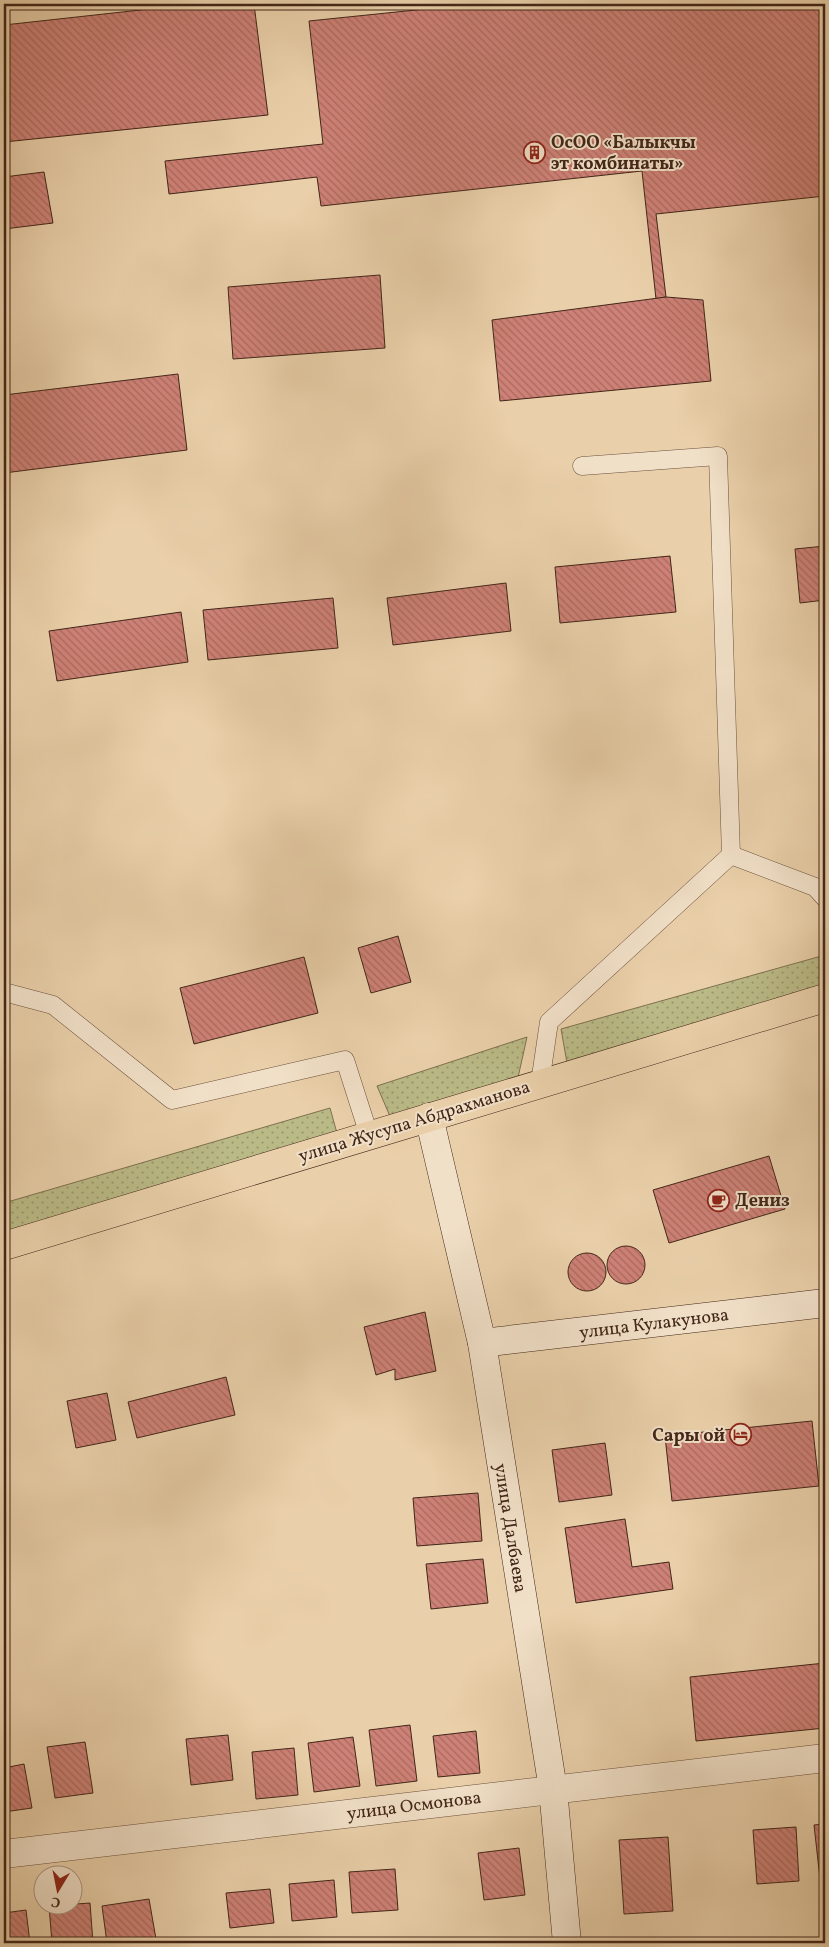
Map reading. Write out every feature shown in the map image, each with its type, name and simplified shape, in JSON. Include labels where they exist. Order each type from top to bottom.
[{"type":"highway","name":"улица Жусупа Абдрахманова","points":[[4,1246],[825,998]]},
{"type":"street","name":"улица Далбаева","points":[[429,1117],[482,1343],[552,1789],[567,1943]]},
{"type":"street","name":"улица Кулакунова","points":[[482,1343],[825,1303]]},
{"type":"street","name":"улица Осмонова","points":[[4,1854],[825,1758]]},
{"type":"lane","points":[[540,1083],[549,1022],[731,855],[718,456],[582,466]]},
{"type":"lane","points":[[731,855],[815,887],[825,898]]},
{"type":"lane","points":[[4,992],[53,1005],[172,1100],[345,1060],[369,1135]]},
{"type":"green space","points":[[825,955],[825,998],[569,1074],[561,1029]]},
{"type":"green space","points":[[527,1037],[515,1091],[395,1128],[377,1086]]},
{"type":"green space","points":[[330,1108],[340,1144],[4,1246],[4,1203]]},
{"type":"building","points":[[195,4],[254,4],[268,115],[4,142],[4,25]]},
{"type":"building","name":"ОсОО «Балыкчы эт комбинаты»","points":[[474,4],[825,4],[825,196],[656,214],[666,297],[656,299],[642,171],[321,206],[317,177],[169,194],[165,161],[323,144],[309,21]]},
{"type":"building","points":[[44,172],[53,223],[4,229],[4,177]]},
{"type":"building","points":[[380,275],[385,348],[233,359],[228,287]]},
{"type":"building","points":[[666,297],[703,300],[711,381],[500,401],[492,320]]},
{"type":"building","points":[[178,374],[187,450],[4,473],[4,395]]},
{"type":"building","points":[[825,546],[825,600],[800,603],[795,549]]},
{"type":"building","points":[[670,556],[676,612],[560,623],[555,567]]},
{"type":"building","points":[[506,583],[511,631],[393,645],[387,598]]},
{"type":"building","points":[[333,598],[338,648],[208,660],[203,610]]},
{"type":"building","points":[[181,612],[188,662],[57,681],[49,631]]},
{"type":"building","points":[[398,936],[411,982],[371,993],[358,948]]},
{"type":"building","points":[[304,957],[318,1013],[194,1044],[180,988]]},
{"type":"building","name":"Дениз","points":[[769,1156],[785,1209],[669,1243],[653,1190]]},
{"type":"building","points":[[626,1246],[640,1251],[645,1265],[640,1279],[626,1284],[612,1279],[607,1265],[612,1251]]},
{"type":"building","points":[[587,1253],[601,1258],[606,1272],[601,1286],[587,1291],[573,1286],[568,1272],[573,1258]]},
{"type":"building","points":[[425,1312],[436,1371],[395,1380],[395,1369],[376,1375],[364,1327]]},
{"type":"building","points":[[226,1377],[235,1415],[137,1438],[128,1402]]},
{"type":"building","points":[[107,1393],[116,1440],[76,1448],[67,1401]]},
{"type":"building","points":[[812,1421],[819,1486],[672,1501],[665,1436]]},
{"type":"building","points":[[605,1443],[612,1495],[559,1502],[552,1450]]},
{"type":"building","points":[[478,1493],[482,1541],[417,1546],[413,1498]]},
{"type":"building","points":[[625,1519],[632,1567],[669,1562],[673,1589],[576,1603],[565,1528]]},
{"type":"building","points":[[483,1559],[488,1603],[431,1609],[426,1564]]},
{"type":"building","points":[[825,1663],[825,1728],[696,1741],[690,1677]]},
{"type":"building","points":[[410,1725],[417,1781],[376,1786],[369,1730]]},
{"type":"building","points":[[476,1731],[480,1773],[438,1777],[433,1736]]},
{"type":"building","points":[[228,1735],[233,1780],[191,1785],[186,1739]]},
{"type":"building","points":[[353,1737],[360,1786],[314,1792],[308,1743]]},
{"type":"building","points":[[85,1742],[93,1793],[55,1798],[47,1747]]},
{"type":"building","points":[[294,1748],[298,1795],[256,1799],[252,1752]]},
{"type":"building","points":[[24,1764],[32,1808],[4,1812],[4,1768]]},
{"type":"building","points":[[825,1824],[825,1878],[820,1879],[814,1825]]},
{"type":"building","points":[[796,1827],[799,1881],[757,1884],[753,1830]]},
{"type":"building","points":[[668,1837],[673,1911],[624,1914],[619,1840]]},
{"type":"building","points":[[519,1848],[525,1895],[484,1900],[478,1853]]},
{"type":"building","points":[[395,1869],[398,1910],[352,1913],[349,1872]]},
{"type":"building","points":[[334,1880],[337,1917],[292,1921],[289,1884]]},
{"type":"building","points":[[270,1889],[274,1923],[230,1928],[226,1893]]},
{"type":"building","points":[[149,1899],[156,1939],[132,1943],[107,1943],[102,1906]]},
{"type":"building","points":[[90,1903],[93,1943],[52,1943],[50,1914],[82,1914],[82,1904]]},
{"type":"building","points":[[26,1910],[30,1943],[4,1943],[4,1913]]},
{"type":"railway","points":[[4,7],[37,4]]},
{"type":"place","name":"ОсОО «Балыкчы эт комбинаты»","points":[[535,152]]},
{"type":"place","name":"Дениз","points":[[719,1200]]},
{"type":"place","name":"Сары ой","points":[[741,1435]]}]
